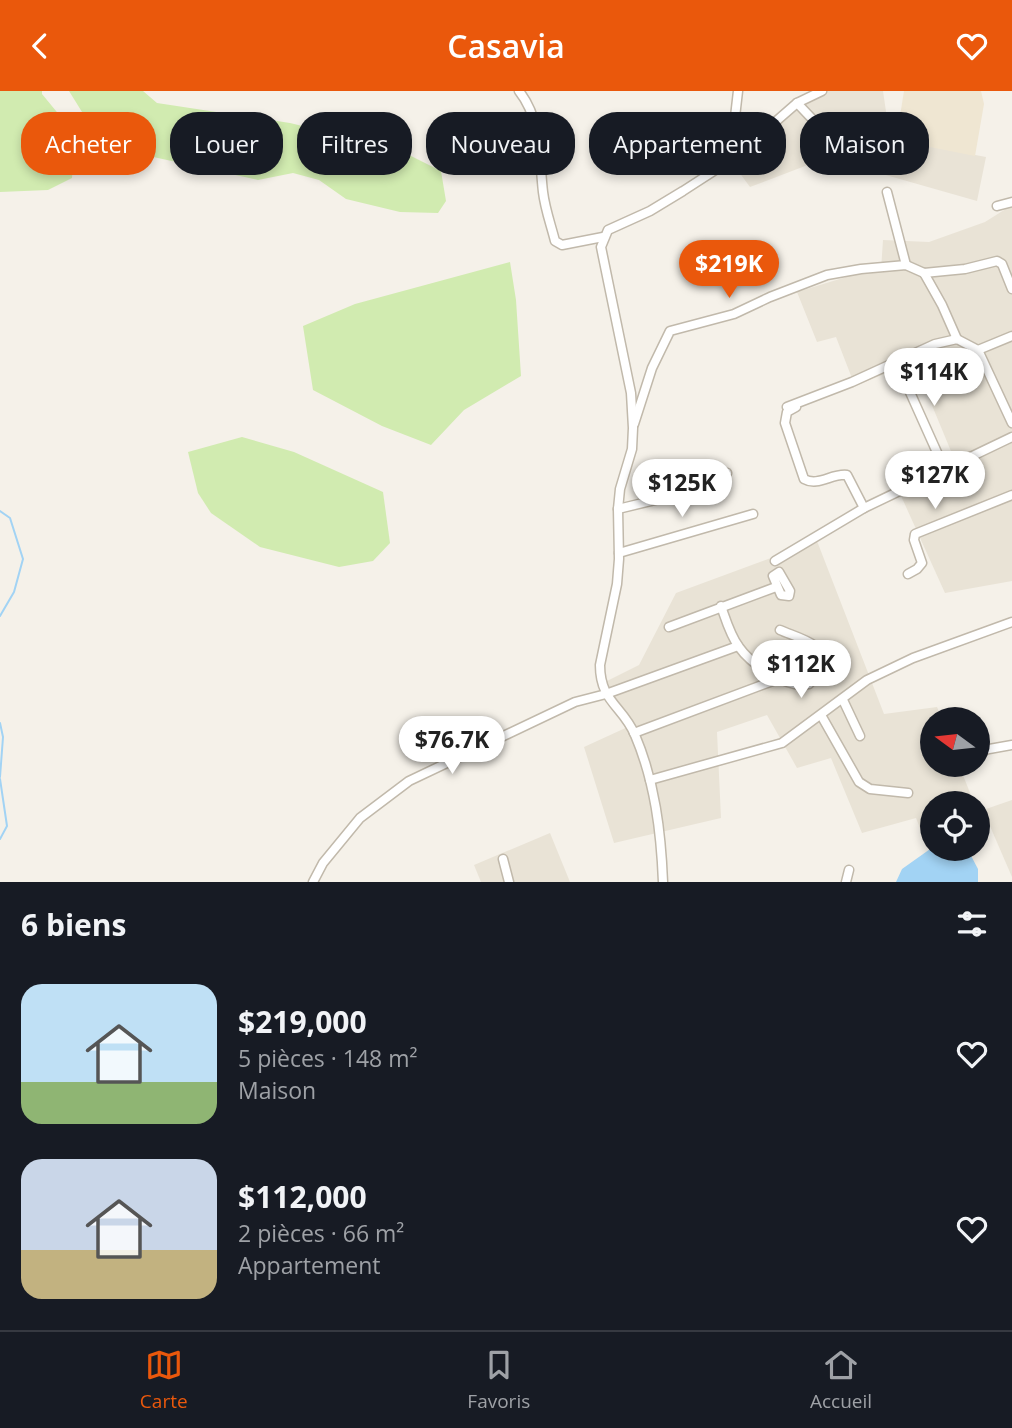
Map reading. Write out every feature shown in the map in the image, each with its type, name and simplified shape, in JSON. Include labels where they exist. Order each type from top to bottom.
[{"type":"street","points":[[519,91],[528,103],[536,127],[543,196],[555,241],[562,245],[603,237]]},
{"type":"street","points":[[736,112],[738,91]]},
{"type":"street","points":[[786,113],[797,103],[822,91]]},
{"type":"street","points":[[797,103],[806,112]]},
{"type":"street","points":[[663,882],[660,832],[650,780],[634,733],[602,685],[600,665],[617,584],[620,552],[618,509],[632,449],[633,428],[626,367],[601,251],[603,237],[608,230],[650,211],[707,175]]},
{"type":"street","points":[[887,192],[906,265]]},
{"type":"street","points":[[997,206],[1012,202]]},
{"type":"street","points":[[633,428],[652,368],[666,335],[672,329],[734,314],[827,275],[861,269],[906,265],[924,273],[965,269],[997,261],[1002,264],[1012,289]]},
{"type":"street","points":[[924,273],[957,339],[978,351],[1012,423]]},
{"type":"street","points":[[978,351],[1012,336]]},
{"type":"street","points":[[787,407],[852,382],[935,344],[957,339]]},
{"type":"street","points":[[896,361],[944,468]]},
{"type":"street","points":[[819,399],[790,410],[784,419],[802,473],[806,481],[813,483],[839,474],[847,475],[864,509]]},
{"type":"street","points":[[775,561],[864,509],[1012,437]]},
{"type":"street","points":[[618,509],[688,492],[727,473]]},
{"type":"street","points":[[908,574],[918,569],[922,563],[914,540],[915,534],[1012,495]]},
{"type":"street","points":[[620,552],[753,514]]},
{"type":"street","points":[[668,627],[776,587]]},
{"type":"street","points":[[721,606],[738,646],[778,679],[791,684],[806,685],[825,668],[827,662],[819,647],[780,630]]},
{"type":"street","points":[[650,780],[782,743],[867,680],[913,658],[1012,622]]},
{"type":"street","points":[[313,882],[323,863],[360,818],[409,781],[563,708],[738,646]]},
{"type":"street","points":[[634,733],[778,679]]},
{"type":"street","points":[[843,700],[860,736]]},
{"type":"street","points":[[821,715],[859,782],[870,789],[908,793]]},
{"type":"street","points":[[990,749],[1012,745]]},
{"type":"street","points":[[503,859],[509,882]]},
{"type":"street","points":[[846,882],[849,870]]},
{"type":"shaded area","points":[[820,91],[883,91],[886,112],[800,112],[800,168],[786,173],[786,120]]},
{"type":"shaded area","points":[[904,91],[981,91],[984,104],[975,156],[929,147],[929,112],[901,112]]},
{"type":"shaded area","points":[[929,146],[986,157],[977,201],[886,175],[929,175]]},
{"type":"shaded area","points":[[741,175],[781,175],[750,187]]},
{"type":"shaded area","points":[[1012,205],[1012,581],[945,593],[897,487],[953,456],[914,362],[855,386],[836,337],[817,342],[797,292],[856,274],[881,270],[883,240],[929,242],[985,222]]},
{"type":"shaded area","points":[[817,541],[884,714],[920,709],[920,777],[964,777],[969,791],[920,791],[920,828],[916,818],[862,833],[831,758],[797,768],[767,715],[717,732],[721,818],[614,843],[584,747],[632,725],[605,682],[639,665],[676,593]]},
{"type":"shaded area","points":[[1012,800],[1012,877],[990,826],[990,808]]},
{"type":"shaded area","points":[[550,833],[570,882],[481,882],[474,865]]},
{"type":"green space","points":[[0,91],[42,91],[57,112],[21,112],[21,175],[72,175],[72,178],[48,190],[0,192]]},
{"type":"green space","points":[[69,91],[143,91],[157,103],[217,112],[170,112],[170,161],[156,158],[156,112],[82,112]]},
{"type":"green space","points":[[283,122],[297,125],[297,174],[283,175]]},
{"type":"green space","points":[[412,156],[426,164],[426,175],[442,175],[446,201],[438,213],[400,212],[346,199],[319,180],[300,175],[412,175]]},
{"type":"green space","points":[[235,175],[283,175],[258,180]]},
{"type":"green space","points":[[510,262],[516,300],[521,376],[464,410],[431,445],[382,426],[313,390],[303,326],[355,304]]},
{"type":"green space","points":[[242,437],[294,452],[383,492],[390,543],[373,561],[339,567],[260,547],[211,513],[198,493],[188,452]]},
{"type":"water","points":[[920,856],[920,861],[974,861],[978,869],[978,882],[896,882],[902,869]]},
{"type":"waterway","points":[[0,511],[10,518],[23,559],[14,592],[0,616]]},
{"type":"waterway","points":[[0,723],[3,737],[0,777]]},
{"type":"waterway","points":[[0,779],[7,826],[0,839]]}]
